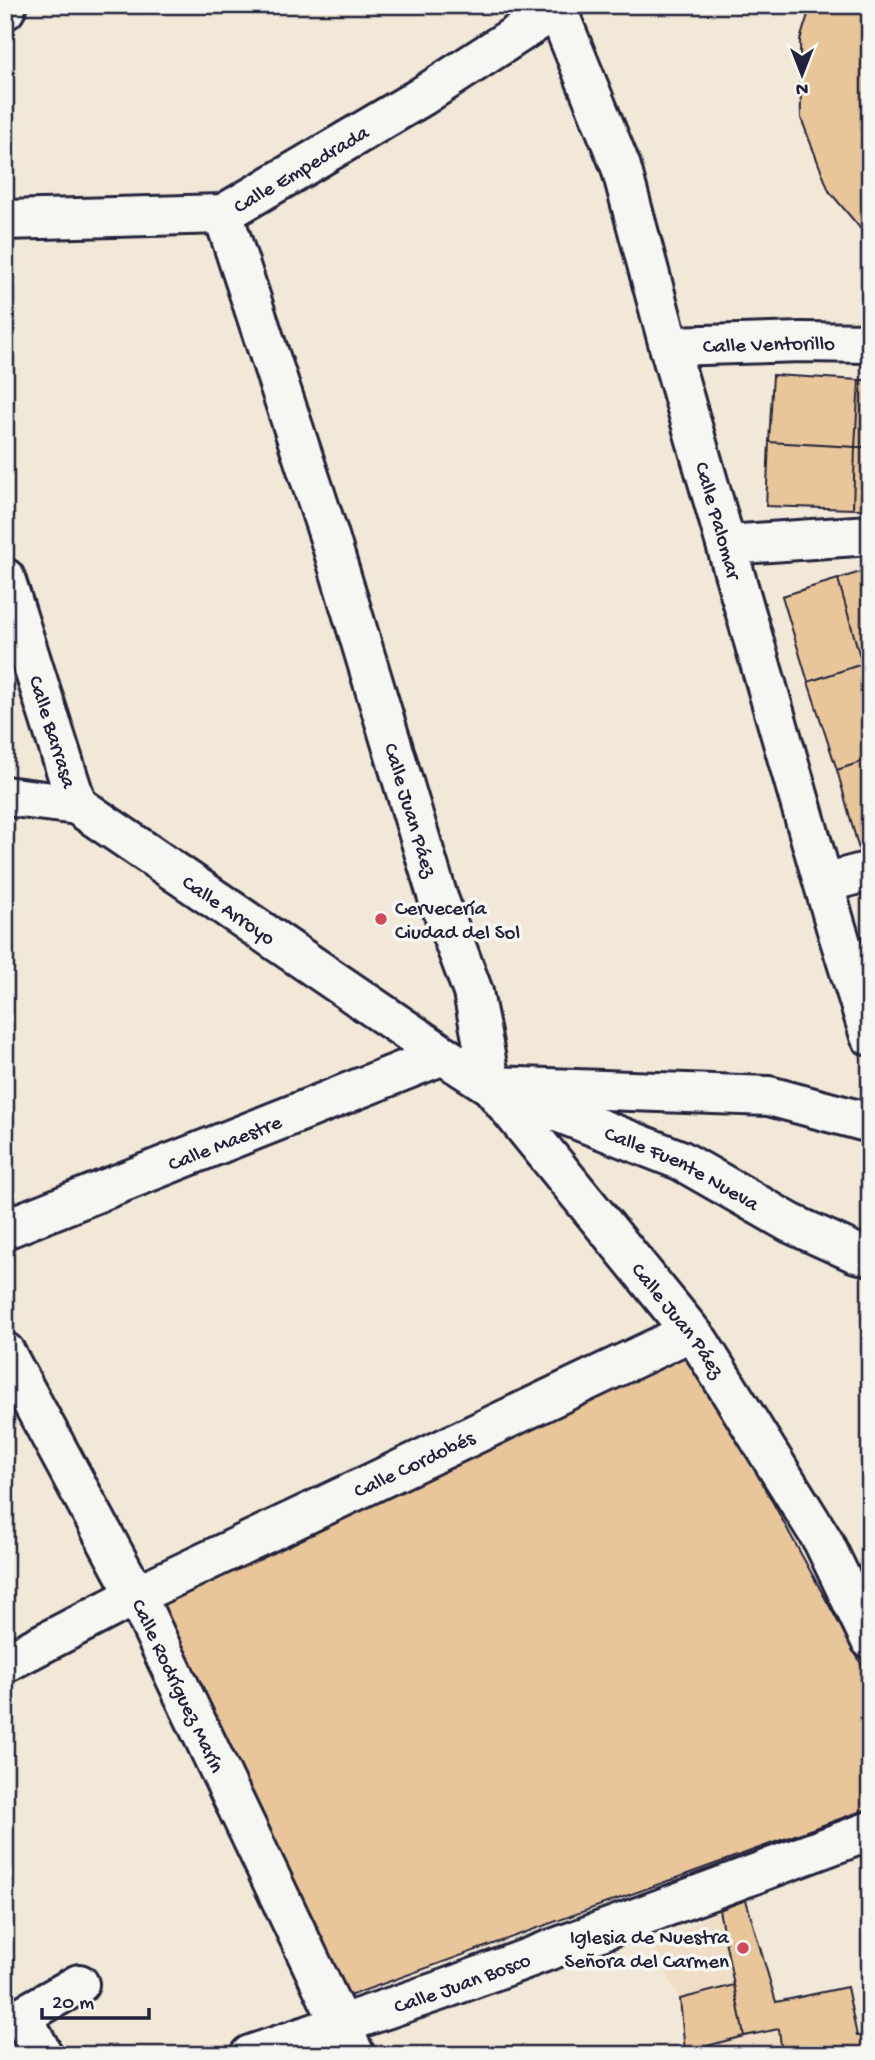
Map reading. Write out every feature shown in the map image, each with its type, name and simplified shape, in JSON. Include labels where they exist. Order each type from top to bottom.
[{"type":"street","points":[[5,10],[7,5]]},
{"type":"street","name":"Calle Empedrada","points":[[5,220],[223,214],[421,97],[559,7]]},
{"type":"street","name":"Calle Palomar","points":[[559,7],[621,167],[669,346],[870,1035]]},
{"type":"street","name":"Calle Juan Páez","points":[[223,214],[329,536],[438,898],[473,992],[491,1086],[707,1355],[823,1541],[870,1639]]},
{"type":"street","name":"Calle Ventorillo","points":[[669,346],[870,343]]},
{"type":"street","points":[[727,545],[870,535]]},
{"type":"street","name":"Calle Barrasa","points":[[5,578],[77,804]]},
{"type":"street","name":"Calle Arroyo","points":[[5,796],[77,804],[491,1086]]},
{"type":"street","points":[[824,883],[870,871]]},
{"type":"street","name":"Calle Maestre","points":[[5,1229],[443,1055]]},
{"type":"street","points":[[491,1086],[769,1096],[870,1123]]},
{"type":"street","name":"Calle Fuente Nueva","points":[[491,1086],[680,1160],[790,1223],[856,1253],[870,1256]]},
{"type":"street","name":"Calle Cordobés","points":[[5,1663],[136,1595],[690,1332]]},
{"type":"street","name":"Calle Rodríguez Marín","points":[[5,1352],[136,1595],[348,2039]]},
{"type":"street","name":"Calle Juan Bosco","points":[[250,2055],[348,2039],[442,1990],[870,1831]]},
{"type":"street","points":[[43,2055],[22,2016],[79,1984]]},
{"type":"shaded area","points":[[719,1910],[734,1985],[779,2029],[782,2055],[685,2055],[680,1999],[653,1948]]},
{"type":"building","points":[[811,5],[870,5],[870,240],[829,191],[801,118],[800,40]]},
{"type":"building","points":[[773,375],[859,380],[855,447],[769,442]]},
{"type":"building","points":[[859,380],[870,380],[870,447],[855,447]]},
{"type":"building","points":[[769,442],[855,447],[853,509],[766,506]]},
{"type":"building","points":[[855,447],[870,447],[870,509],[853,509]]},
{"type":"building","points":[[870,569],[870,661],[862,664],[838,579]]},
{"type":"building","points":[[838,579],[862,664],[808,682],[782,596]]},
{"type":"building","points":[[870,661],[870,693],[862,664]]},
{"type":"building","points":[[862,664],[870,693],[870,759],[837,770],[808,682]]},
{"type":"building","points":[[870,759],[870,855],[861,857],[837,770]]},
{"type":"building","points":[[691,1353],[870,1680],[870,1808],[338,2000],[148,1606]]},
{"type":"building","name":"Iglesia de Nuestra Señora del Carmen","points":[[746,1900],[776,2002],[847,1987],[857,2036],[870,2035],[870,2055],[782,2055],[779,2029],[744,2036],[719,1910]]},
{"type":"building","points":[[734,1985],[744,2036],[685,2052],[680,1999]]},
{"type":"place","name":"Cervecería Ciudad del Sol","points":[[381,919]]},
{"type":"place","name":"Iglesia de Nuestra Señora del Carmen","points":[[743,1948]]}]
